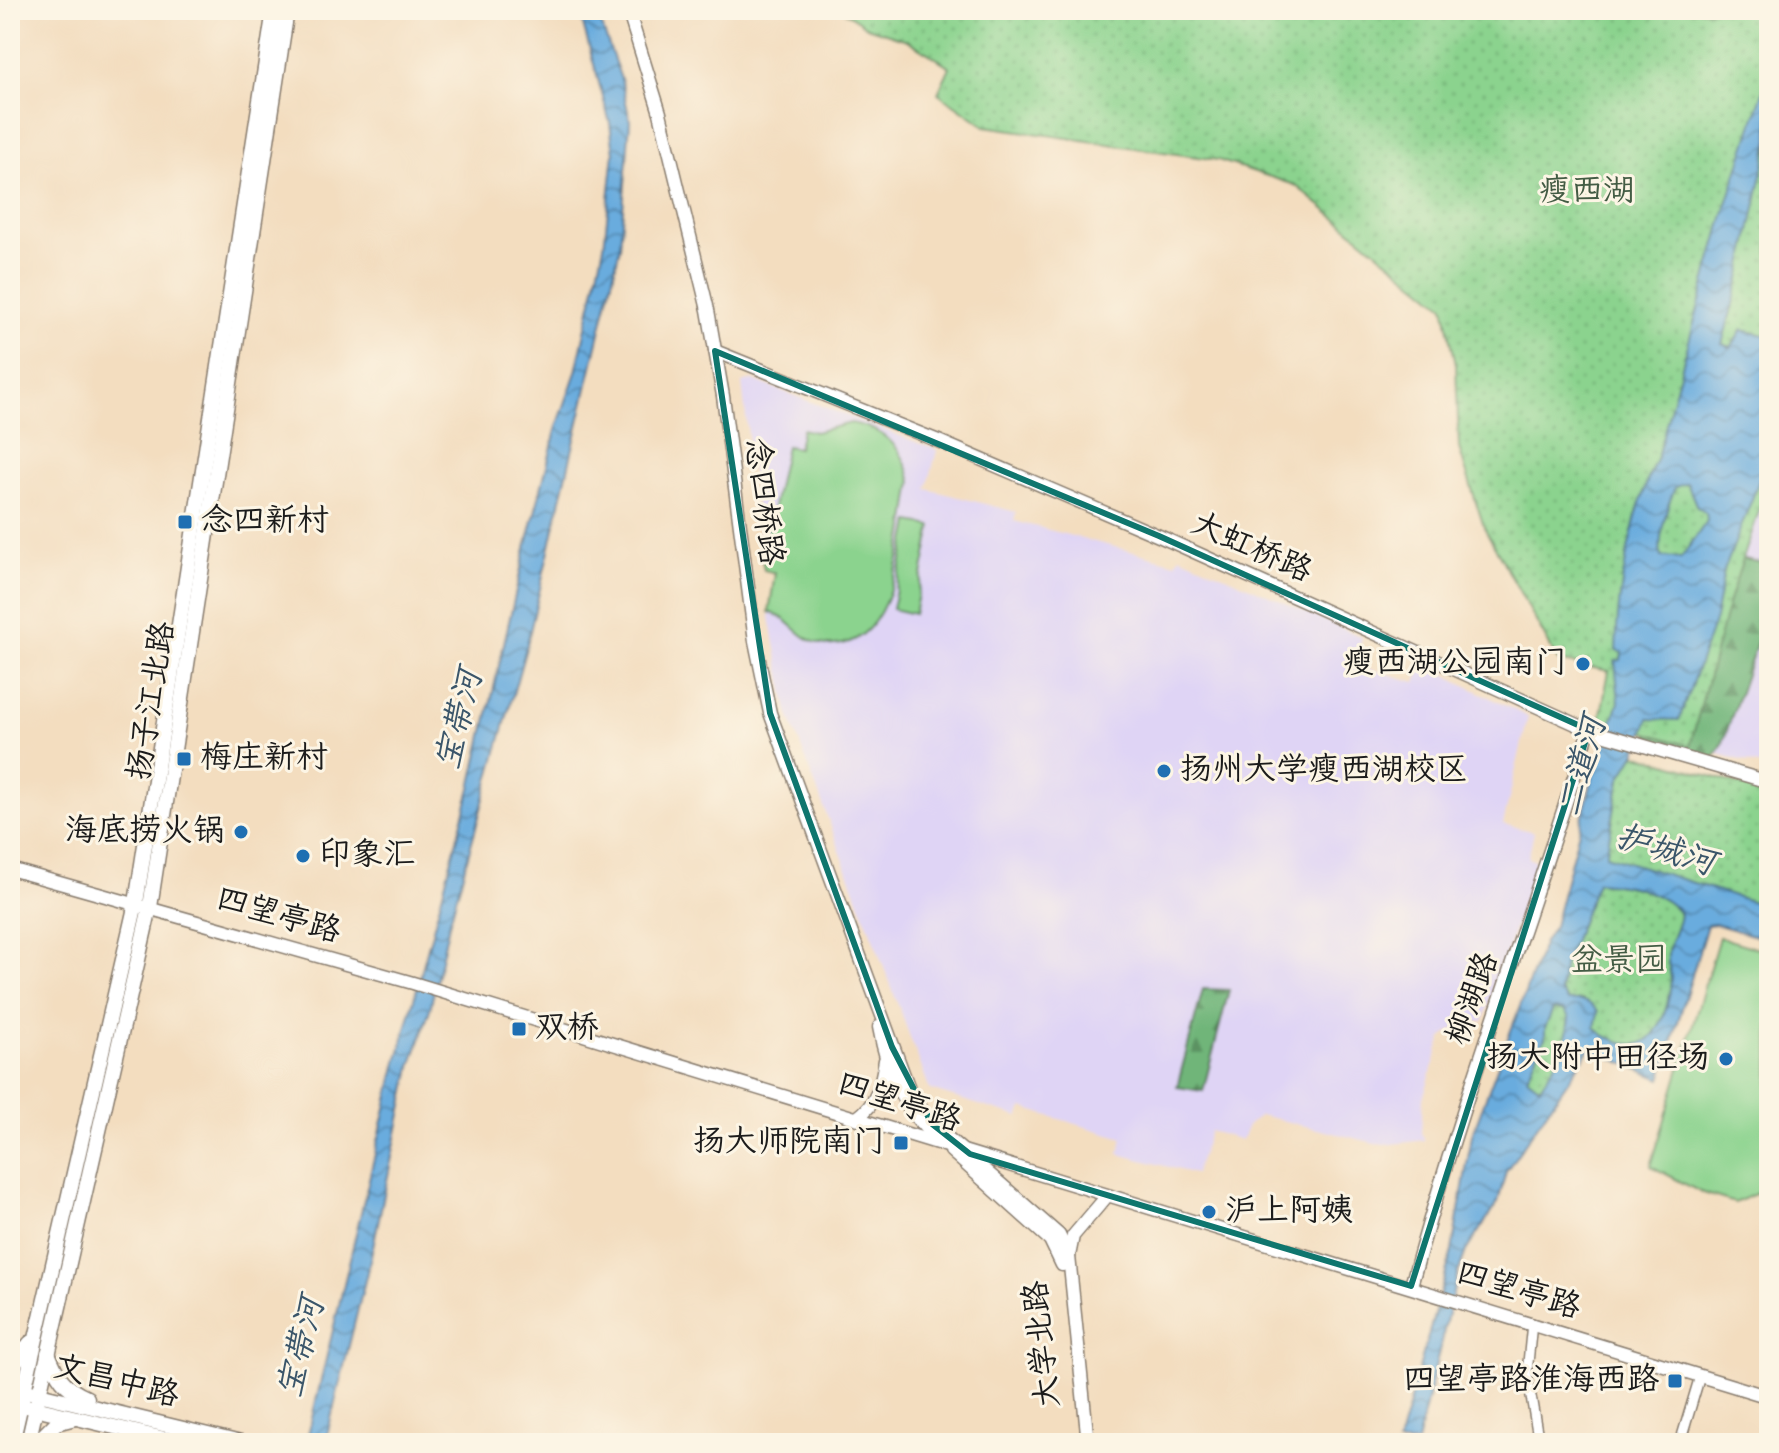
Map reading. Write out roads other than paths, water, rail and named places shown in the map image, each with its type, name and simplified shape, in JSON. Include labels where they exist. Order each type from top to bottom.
[{"type":"main road","name":"扬子江北路","points":[[12,1443],[16,1396],[37,1333],[143,905],[274,10]]},
{"type":"main road","name":"扬子江北路","points":[[28,1443],[143,905],[287,10]]},
{"type":"main road","points":[[10,1370],[37,1333]]},
{"type":"main road","points":[[48,1352],[58,1377],[72,1391],[120,1413]]},
{"type":"main road","points":[[16,1396],[38,1400]]},
{"type":"main road","name":"文昌中路","points":[[38,1400],[120,1413],[241,1443]]},
{"type":"main road","name":"文昌中路","points":[[38,1400],[79,1417],[181,1443]]},
{"type":"main road","points":[[36,1443],[56,1423],[79,1417]]},
{"type":"street","name":"念四桥路","points":[[628,10],[660,113],[715,351],[755,641],[770,713],[911,1094],[932,1124],[970,1154]]},
{"type":"street","name":"大虹桥路","points":[[715,351],[936,440],[1159,536],[1594,732],[1769,782]]},
{"type":"street","name":"柳湖路","points":[[1411,1286],[1434,1200],[1594,732]]},
{"type":"street","name":"四望亭路","points":[[10,869],[413,983],[1769,1397]]},
{"type":"street","name":"念四桥路","points":[[872,993],[885,1060],[902,1100],[921,1125],[946,1146]]},
{"type":"street","points":[[857,1118],[869,1109],[881,1088],[885,1060]]},
{"type":"street","name":"大学北路","points":[[946,1146],[1050,1240],[1061,1256],[1072,1330],[1080,1443]]},
{"type":"street","name":"大学北路","points":[[970,1154],[1059,1235],[1069,1256],[1088,1443]]},
{"type":"street","points":[[1069,1256],[1073,1236],[1107,1196]]},
{"type":"street","points":[[1532,1323],[1527,1373],[1539,1443]]},
{"type":"street","points":[[1680,1443],[1700,1376]]},
{"type":"water","points":[[579,10],[596,10],[621,79],[630,121],[620,247],[527,644],[449,924],[430,1009],[411,1067],[371,1256],[325,1443],[306,1443],[396,1066],[471,788],[524,556],[556,430],[576,372],[604,246],[614,153],[610,123]]},
{"type":"water","points":[[1769,73],[1769,140],[1741,275],[1722,344],[1731,347],[1742,330],[1769,336],[1769,428],[1764,440],[1764,468],[1724,571],[1715,619],[1679,720],[1649,719],[1635,754],[1620,779],[1606,855],[1769,907],[1769,940],[1715,924],[1707,925],[1661,1079],[1590,1049],[1506,1171],[1498,1202],[1466,1251],[1457,1276],[1417,1443],[1398,1443],[1452,1251],[1472,1135],[1544,942],[1554,926],[1594,773],[1619,702],[1615,661],[1621,660],[1622,652],[1616,651],[1617,627],[1633,527],[1657,457],[1726,207]],"holes":[[[1687,483],[1697,507],[1706,513],[1707,521],[1681,558],[1661,557],[1666,512],[1675,487]],[[1597,882],[1620,884],[1653,894],[1680,913],[1669,950],[1671,980],[1664,1015],[1652,1036],[1644,1042],[1621,1042],[1603,1035],[1595,1027],[1598,1012],[1592,1005],[1568,1001],[1560,991],[1565,962]],[[1553,1009],[1564,1010],[1569,1017],[1565,1049],[1540,1087],[1527,1077],[1545,1038],[1545,1028]]]},
{"type":"place","name":"念四新村","points":[[185,522]]},
{"type":"place","name":"瘦西湖公园南门","points":[[1583,664]]},
{"type":"place","name":"梅庄新村","points":[[184,759]]},
{"type":"place","name":"扬州大学瘦西湖校区","points":[[1164,771]]},
{"type":"place","name":"海底捞火锅","points":[[241,832]]},
{"type":"place","name":"印象汇","points":[[303,856]]},
{"type":"place","name":"双桥","points":[[519,1029]]},
{"type":"place","name":"扬大附中田径场","points":[[1726,1059]]},
{"type":"place","name":"扬大师院南门","points":[[901,1143]]},
{"type":"place","name":"沪上阿姨","points":[[1209,1212]]},
{"type":"place","name":"四望亭路淮海西路","points":[[1675,1381]]},
{"type":"park label","name":"瘦西湖","points":[[1587,192]]},
{"type":"park label","name":"盆景园","points":[[1619,962]]},
{"type":"water label","name":"宝带河","points":[[461,720]]},
{"type":"water label","name":"二道河","points":[[1584,767]]},
{"type":"water label","name":"护城河","points":[[1665,852]]},
{"type":"water label","name":"宝带河","points":[[303,1348]]}]
